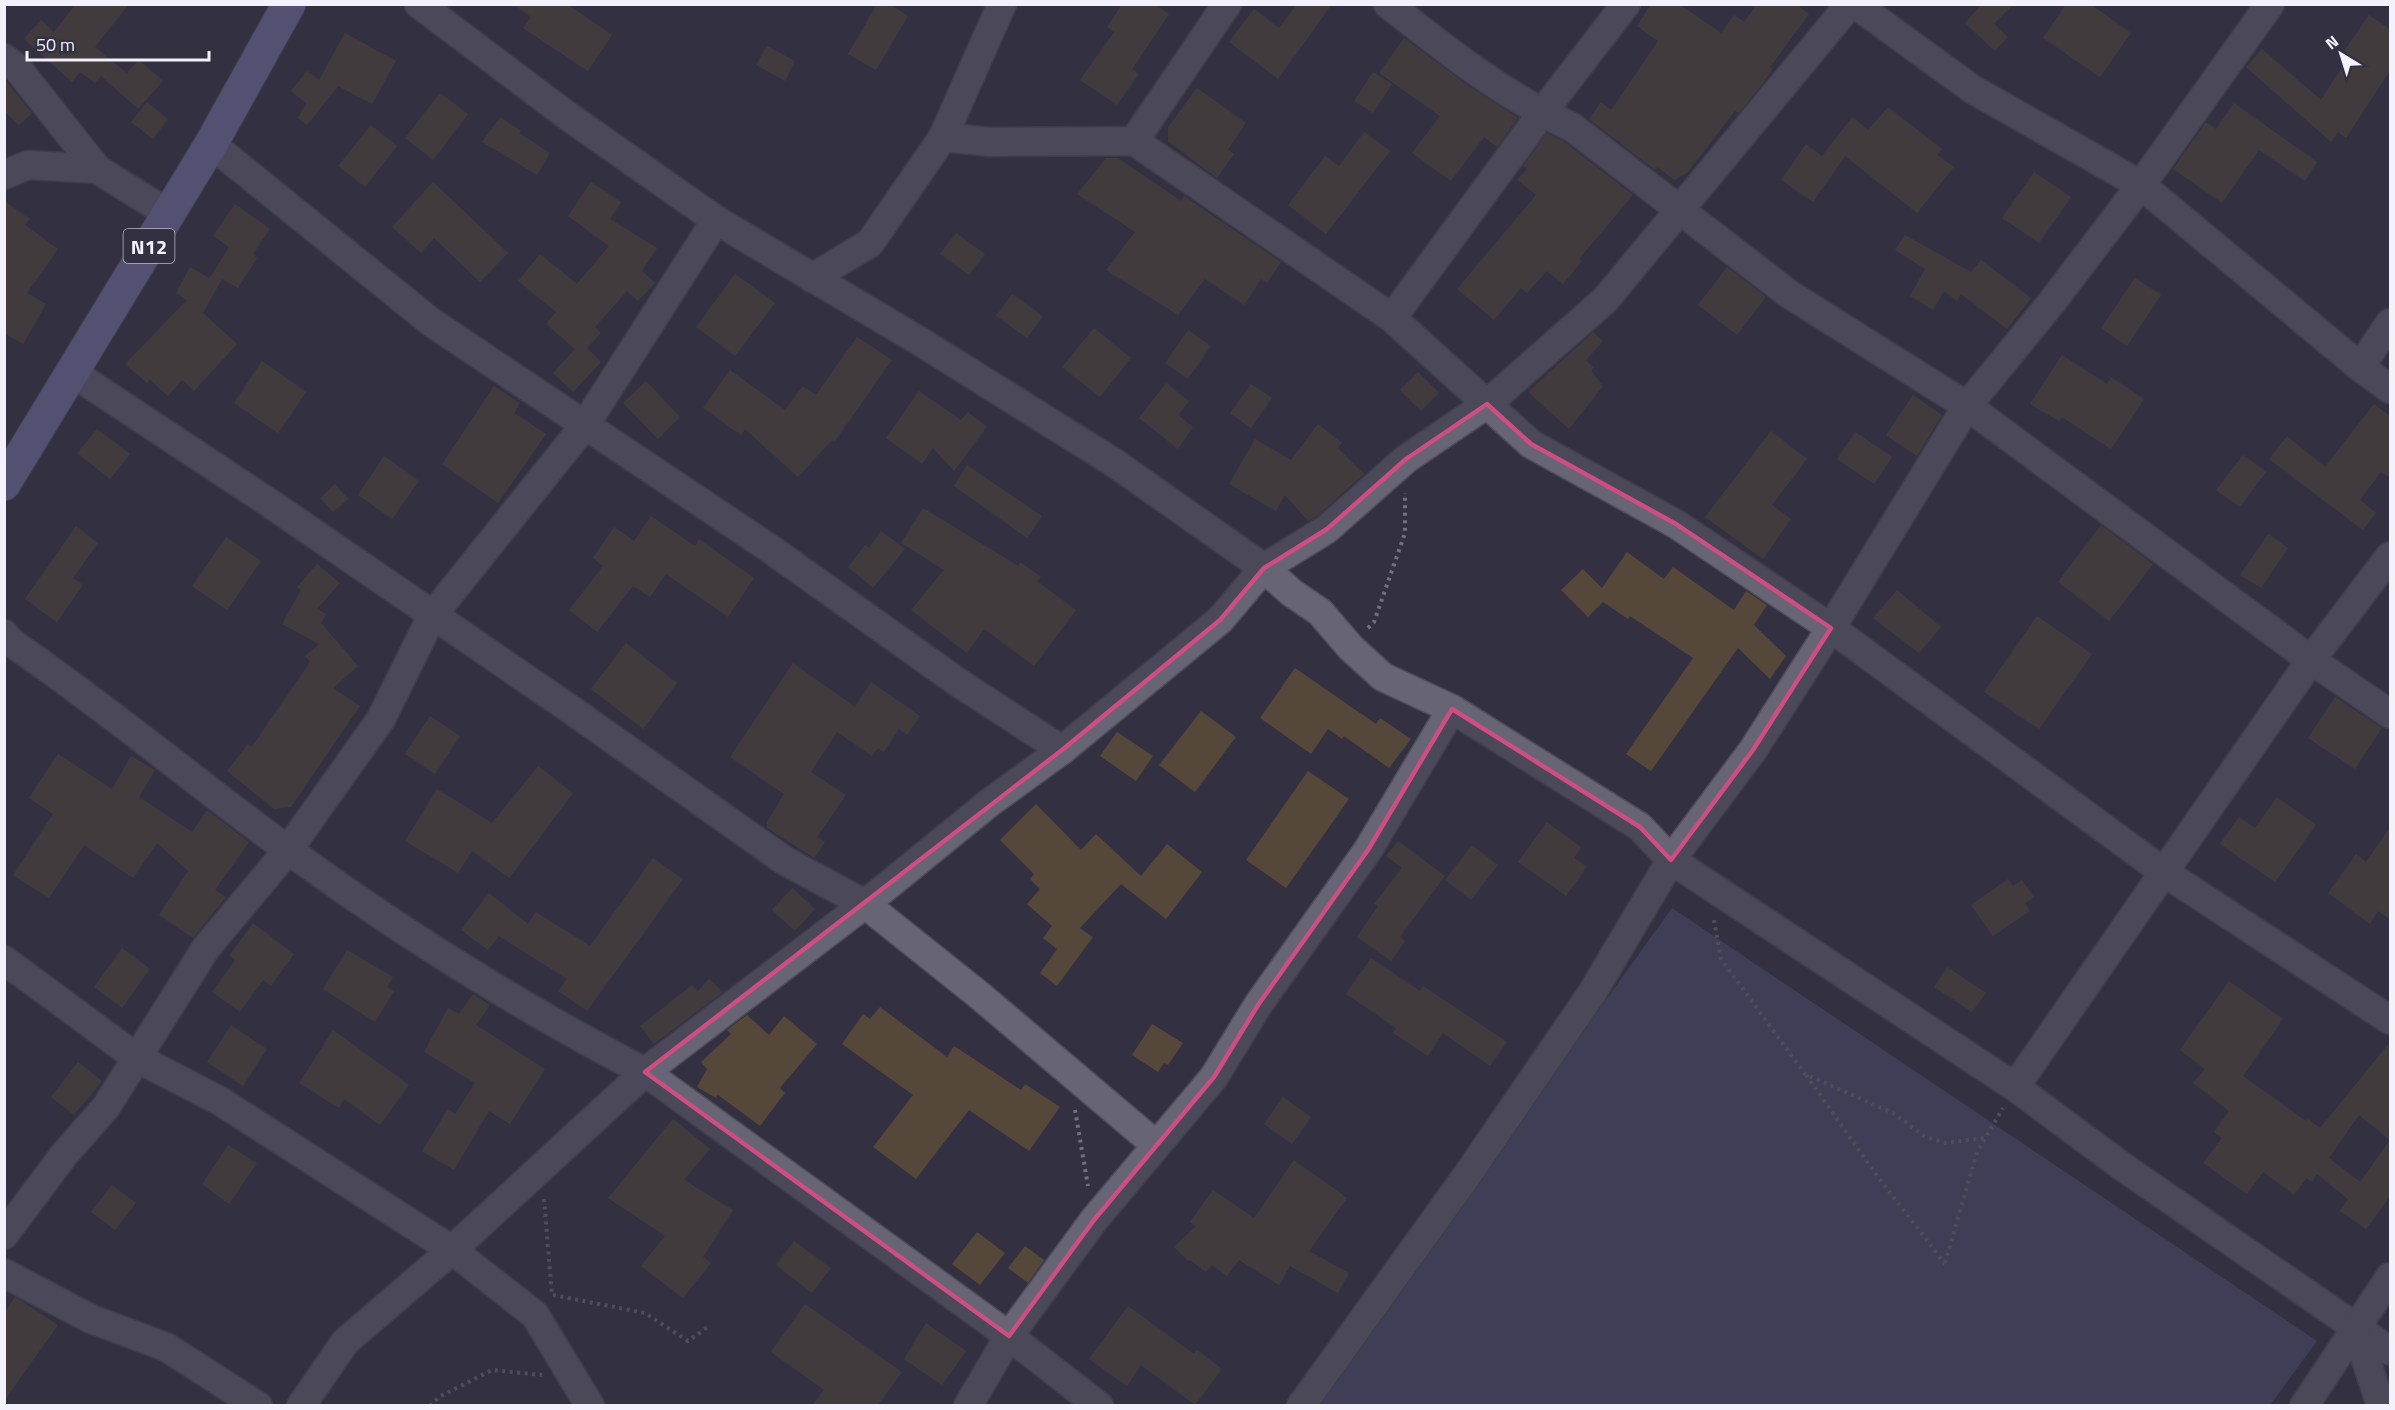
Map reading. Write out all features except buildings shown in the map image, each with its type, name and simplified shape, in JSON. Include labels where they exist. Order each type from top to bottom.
[{"type":"main road","name":"N12","points":[[4,484],[211,144],[289,4]]},
{"type":"street","points":[[419,4],[565,114],[716,220],[921,342],[1113,462],[1264,568],[1292,593],[1320,612],[1351,648],[1383,677],[1452,709],[1640,827],[1671,860],[2015,1087],[2122,1167],[2391,1351]]},
{"type":"street","points":[[812,278],[870,243],[943,137],[1002,4]]},
{"type":"street","points":[[1134,141],[1227,4]]},
{"type":"street","points":[[1388,4],[1462,62],[1542,113],[1572,127],[1789,294],[1967,406],[2311,660],[2391,714]]},
{"type":"street","points":[[1392,318],[1542,113],[1626,4]]},
{"type":"street","points":[[301,1406],[345,1342],[452,1250],[537,1169],[645,1072],[865,904],[989,803],[1062,750],[1220,620],[1264,568],[1326,529],[1406,459],[1487,404],[1605,300],[1850,4]]},
{"type":"street","points":[[1855,4],[1972,89],[2141,185],[2360,367],[2391,389]]},
{"type":"street","points":[[1301,1406],[1468,1174],[1592,993],[1671,860],[1753,750],[1967,406],[2052,302],[2141,185],[2270,4]]},
{"type":"street","points":[[4,58],[18,69],[97,169],[169,214]]},
{"type":"street","points":[[943,137],[989,142],[1134,141],[1392,318],[1531,444],[1676,524],[1831,628],[2165,873],[2391,1020]]},
{"type":"street","points":[[211,144],[431,321],[769,548],[959,683],[1062,750]]},
{"type":"street","points":[[4,175],[28,165],[97,169]]},
{"type":"street","points":[[4,1235],[63,1156],[106,1107],[206,948],[288,850],[381,719],[432,616],[585,425],[716,220]]},
{"type":"street","points":[[2360,367],[2391,323]]},
{"type":"street","points":[[73,373],[432,616],[785,861],[865,904],[979,994],[1156,1145]]},
{"type":"street","points":[[2015,1087],[2311,660],[2391,556]]},
{"type":"street","points":[[4,634],[12,644],[78,688],[288,850],[419,939],[589,1043],[645,1072],[1009,1336],[1099,1406]]},
{"type":"street","points":[[968,1406],[1009,1336],[1094,1220],[1214,1077],[1258,1005],[1368,850],[1452,709]]},
{"type":"street","points":[[4,960],[137,1058],[220,1101],[452,1250],[544,1305],[573,1379],[590,1406]]},
{"type":"street","points":[[4,1273],[91,1319],[166,1347],[258,1406]]},
{"type":"street","points":[[2304,1406],[2355,1326],[2391,1277]]},
{"type":"street","points":[[2355,1326],[2381,1406]]},
{"type":"path","points":[[1351,648],[1374,622],[1405,533],[1406,459]]},
{"type":"path","points":[[1708,884],[1721,959],[1875,1173],[1945,1263],[1977,1152],[2015,1087]]},
{"type":"path","points":[[1068,1071],[1094,1220]]},
{"type":"path","points":[[1805,1074],[1893,1113],[1924,1136],[1946,1143],[1985,1137]]},
{"type":"path","points":[[537,1169],[547,1212],[544,1305],[645,1313],[688,1341],[709,1326]]},
{"type":"path","points":[[430,1406],[439,1396],[492,1370],[573,1379]]},
{"type":"highlighted area","points":[[1487,404],[1531,444],[1676,524],[1831,628],[1753,750],[1671,860],[1640,827],[1452,709],[1368,850],[1258,1005],[1214,1077],[1094,1220],[1009,1336],[645,1072],[1062,750],[1220,620],[1264,568],[1327,529],[1406,459]]},
{"type":"shaded area","points":[[1672,908],[2317,1341],[2270,1405],[1314,1406]]}]
